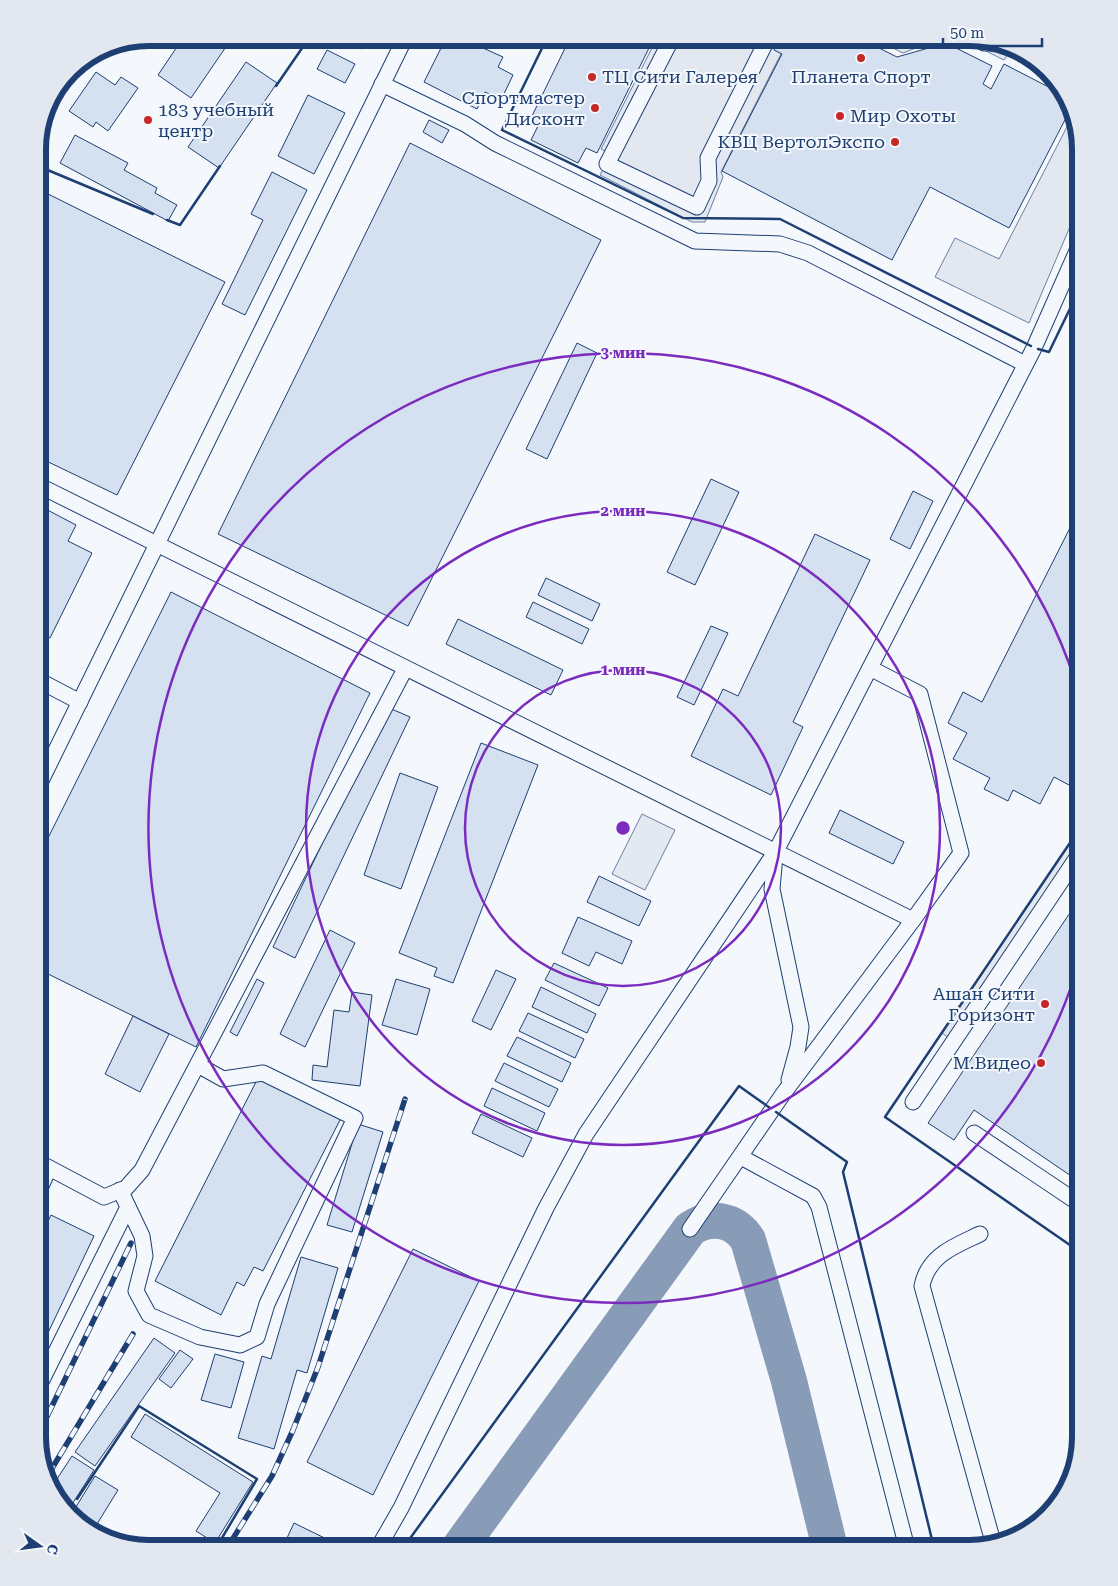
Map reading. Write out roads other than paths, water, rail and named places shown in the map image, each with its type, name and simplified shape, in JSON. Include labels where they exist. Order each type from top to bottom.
[{"type":"lane","points":[[46,772],[401,46]]},
{"type":"lane","points":[[668,46],[607,164],[697,207],[709,181],[708,158],[764,46]]},
{"type":"lane","points":[[382,84],[465,124],[495,143],[695,241],[780,244],[808,253],[1025,364]]},
{"type":"lane","points":[[382,1540],[400,1508],[546,1208],[586,1134],[776,851],[1025,364],[1072,261]]},
{"type":"lane","points":[[46,489],[913,920]]},
{"type":"lane","points":[[690,1229],[783,1094],[913,920],[961,852],[920,694],[870,668]]},
{"type":"lane","points":[[46,1167],[104,1197],[126,1188],[142,1170],[405,669]]},
{"type":"lane","points":[[46,684],[80,702]]},
{"type":"lane","points":[[776,851],[772,889],[801,1027],[792,1073],[783,1094]]},
{"type":"lane","points":[[913,1102],[1072,865]]},
{"type":"lane","points":[[120,1190],[142,1236],[145,1256],[136,1290],[149,1315],[200,1337],[240,1345],[257,1337],[267,1304],[355,1118],[263,1073],[222,1079],[198,1065]]},
{"type":"lane","points":[[974,1133],[1072,1199]]},
{"type":"lane","points":[[741,1157],[813,1196],[819,1207],[905,1540]]},
{"type":"lane","points":[[46,1372],[128,1207]]},
{"type":"lane","points":[[980,1234],[943,1253],[930,1265],[924,1274],[922,1286],[991,1537]]},
{"type":"railway","points":[[232,1540],[272,1476],[318,1367],[405,1099]]},
{"type":"railway","points":[[46,1418],[131,1243]]},
{"type":"railway","points":[[52,1469],[133,1334]]},
{"type":"place","name":"Планета Спорт","points":[[861,58]]},
{"type":"place","name":"ТЦ Сити Галерея","points":[[592,77]]},
{"type":"place","name":"Спортмастер Дисконт","points":[[595,108]]},
{"type":"place","name":"Мир Охоты","points":[[840,116]]},
{"type":"place","name":"183 учебный центр","points":[[148,120]]},
{"type":"place","name":"КВЦ ВертолЭкспо","points":[[895,142]]},
{"type":"place","name":"Ашан Сити Горизонт","points":[[1045,1004]]},
{"type":"place","name":"М.Видео","points":[[1041,1063]]}]
